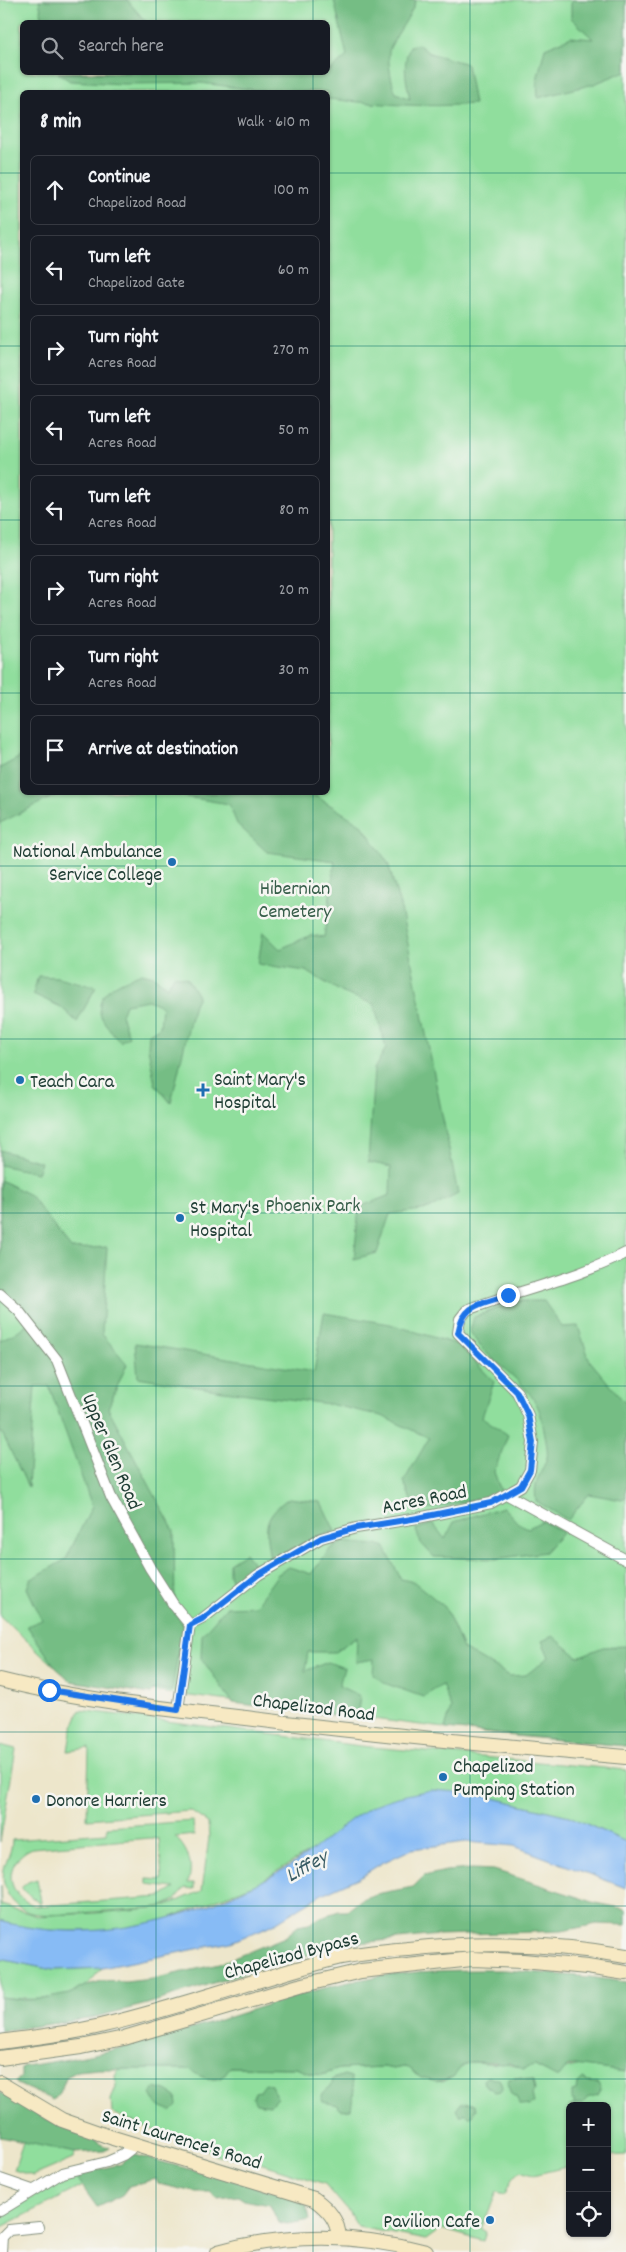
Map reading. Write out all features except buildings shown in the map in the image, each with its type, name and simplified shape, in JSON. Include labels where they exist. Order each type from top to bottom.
[{"type":"main road","name":"Chapelizod Road","points":[[0,1680],[87,1697],[178,1710],[413,1738],[626,1757]]},
{"type":"main road","name":"Chapelizod Bypass","points":[[0,2042],[102,2026],[334,1959],[379,1951],[478,1943],[559,1947],[626,1956]]},
{"type":"main road","name":"Chapelizod Bypass","points":[[0,2058],[81,2047],[124,2038],[299,1986],[361,1972],[472,1959],[523,1961],[588,1967],[626,1973]]},
{"type":"main road","name":"Saint Laurence's Road","points":[[0,2083],[62,2120],[136,2145],[314,2199],[326,2207],[333,2217],[339,2238]]},
{"type":"main road","points":[[218,2252],[288,2238],[339,2238],[390,2244],[426,2252]]},
{"type":"street","name":"Acres Road","points":[[190,1625],[202,1619],[258,1575],[321,1538],[356,1528],[491,1503],[521,1486],[530,1470],[533,1442],[528,1415],[517,1392],[458,1333],[460,1319],[467,1310],[576,1275],[605,1264],[626,1253]]},
{"type":"street","name":"Upper Glen Road","points":[[0,1294],[18,1310],[57,1360],[111,1497],[155,1576],[173,1604],[190,1625]]},
{"type":"street","points":[[508,1495],[626,1560]]},
{"type":"street","points":[[178,1710],[190,1625]]},
{"type":"street","points":[[0,2211],[62,2173],[115,2159],[136,2145]]},
{"type":"street","points":[[0,2179],[32,2190]]},
{"type":"street","points":[[0,2252],[2,2237],[8,2230],[39,2226]]},
{"type":"green space","name":"Phoenix Park","points":[[0,0],[626,0],[626,1746],[492,1734],[71,1681],[0,1616]]},
{"type":"green space","points":[[39,0],[127,0],[144,20],[43,20]]},
{"type":"green space","points":[[334,0],[416,0],[411,13],[389,52],[390,70],[396,93],[410,99],[406,79],[406,59],[410,46],[418,44],[429,53],[467,64],[474,104],[401,105],[330,99],[330,90],[255,90],[201,83],[123,84],[70,81],[61,75],[330,75],[330,70],[347,56]]},
{"type":"green space","points":[[571,0],[626,0],[626,71],[594,84],[538,98],[537,80],[545,48],[571,37],[593,39],[571,18]]},
{"type":"green space","points":[[20,757],[20,795],[56,795],[0,823],[0,768]]},
{"type":"green space","points":[[174,795],[314,795],[362,825],[388,863],[401,909],[458,1194],[429,1209],[390,1214],[377,1253],[354,1259],[359,1207],[390,1195],[391,1167],[368,1162],[374,1069],[386,1048],[374,1004],[343,993],[306,971],[258,964],[263,932],[280,949],[311,935],[324,937],[335,861],[267,852],[237,824],[229,804]]},
{"type":"green space","points":[[142,973],[154,976],[167,987],[174,975],[187,978],[198,996],[194,1004],[171,1103],[155,1084],[148,1048],[149,1034],[160,1027],[162,1006],[148,1000],[125,1004],[121,1015],[129,1036],[120,1042],[100,1013],[102,997],[107,991],[120,982]]},
{"type":"green space","points":[[38,976],[57,977],[96,987],[77,1022],[61,1007],[33,994]]},
{"type":"green space","points":[[0,1150],[41,1162],[37,1173],[0,1165]]},
{"type":"green space","points":[[0,1180],[30,1195],[71,1249],[107,1247],[102,1334],[127,1364],[108,1408],[174,1531],[175,1613],[186,1628],[179,1647],[172,1691],[155,1689],[151,1694],[71,1681],[56,1668],[27,1626],[42,1620],[27,1588],[30,1580],[66,1559],[92,1506],[49,1386],[35,1386],[28,1487],[2,1433],[0,1433],[0,1340],[15,1333],[31,1321],[0,1291]]},
{"type":"green space","points":[[516,1301],[544,1301],[562,1327],[578,1326],[590,1361],[626,1404],[626,1498],[622,1500],[589,1494],[568,1520],[536,1501],[537,1482],[547,1457],[540,1412],[526,1389],[486,1352],[470,1331],[474,1317]]},
{"type":"green space","points":[[324,1313],[390,1324],[459,1345],[494,1382],[482,1417],[508,1435],[494,1472],[502,1494],[415,1512],[404,1481],[429,1438],[382,1416],[329,1404],[216,1390],[138,1377],[135,1343],[314,1372]]},
{"type":"green space","points":[[289,1498],[321,1502],[335,1531],[315,1537],[270,1561],[267,1540],[269,1518]]},
{"type":"green space","points":[[503,1507],[518,1523],[528,1528],[542,1521],[563,1532],[545,1552],[495,1559],[434,1557],[420,1542],[416,1529],[433,1524],[445,1539],[454,1522]]},
{"type":"green space","points":[[344,1542],[384,1546],[401,1579],[414,1582],[445,1607],[463,1649],[510,1676],[526,1675],[549,1657],[542,1641],[553,1636],[578,1657],[603,1647],[626,1646],[626,1746],[445,1729],[451,1708],[442,1685],[423,1697],[384,1683],[373,1674],[374,1659],[356,1662],[357,1636],[335,1652],[308,1652],[305,1671],[328,1662],[344,1668],[339,1686],[360,1696],[357,1718],[233,1703],[201,1658],[202,1635],[226,1607],[255,1606],[278,1574],[289,1567],[311,1574],[330,1549]]},
{"type":"green space","points":[[245,1553],[258,1570],[234,1588],[229,1574],[229,1563]]},
{"type":"green space","points":[[80,1710],[361,1746],[626,1770],[626,1842],[569,1816],[472,1793],[344,1826],[323,1844],[254,1885],[159,1922],[117,1930],[68,1931],[28,1929],[0,1921],[0,1885],[1,1905],[38,1916],[162,1907],[202,1891],[209,1837],[208,1823],[190,1811],[87,1819],[89,1748],[68,1751],[71,1732]]},
{"type":"green space","points":[[0,1745],[16,1749],[0,1842]]},
{"type":"green space","name":"Donore Harriers","points":[[193,1821],[194,1835],[175,1837],[189,1858],[190,1876],[188,1883],[194,1883],[194,1889],[185,1888],[175,1900],[163,1906],[115,1912],[53,1915],[28,1912],[16,1904],[10,1897],[5,1889],[3,1878],[12,1840],[107,1833],[107,1827]],"holes":[[[151,1838],[159,1839],[162,1880],[147,1879],[147,1885],[175,1888],[161,1897],[36,1906],[18,1895],[13,1887],[12,1870],[22,1854],[32,1848]]]},
{"type":"green space","points":[[494,1870],[596,1903],[626,1909],[626,1925],[597,1924],[562,1931],[438,1935],[349,1944],[270,1965],[147,2004],[87,2019],[0,2031],[0,1997],[24,2000],[43,1999],[69,1994],[87,1985],[102,1981],[125,1982],[152,1979],[219,1964],[285,1937],[298,1926],[309,1924],[321,1917],[339,1911],[347,1911],[362,1899],[376,1894],[413,1887],[424,1876],[446,1871]]},
{"type":"green space","points":[[37,1879],[40,1904],[21,1888],[28,1882]]},
{"type":"green space","points":[[0,1959],[53,1970],[102,1968],[86,1985],[67,1995],[45,1999],[11,1998],[0,1997]]},
{"type":"green space","points":[[505,1970],[626,1982],[626,2072],[574,2065],[567,2067],[559,2077],[556,2077],[535,2066],[523,2069],[510,2063],[470,2062],[463,2065],[453,2077],[437,2082],[421,2078],[409,2068],[404,2067],[393,2069],[384,2067],[339,2069],[322,2075],[311,2074],[296,2068],[230,2067],[218,2079],[209,2079],[190,2069],[98,2069],[78,2071],[66,2077],[60,2093],[53,2100],[17,2084],[16,2081],[21,2077],[21,2068],[25,2066],[91,2055],[155,2039],[340,1984],[402,1973]]},
{"type":"green space","points":[[470,2062],[506,2063],[514,2066],[535,2066],[545,2071],[580,2065],[626,2072],[626,2155],[611,2156],[611,2102],[566,2102],[566,2167],[533,2175],[520,2171],[513,2177],[505,2194],[497,2192],[481,2229],[486,2232],[483,2241],[441,2229],[426,2240],[358,2227],[348,2211],[325,2184],[244,2158],[224,2157],[209,2152],[187,2135],[168,2136],[112,2113],[111,2100],[116,2086],[115,2076],[119,2069],[190,2069],[207,2078],[226,2071],[230,2067],[296,2068],[311,2074],[322,2075],[339,2069],[384,2067],[393,2069],[409,2067],[416,2075],[442,2082]]},
{"type":"green space","points":[[344,2075],[351,2077],[354,2089],[351,2109],[340,2110],[338,2105],[323,2102],[321,2095],[331,2086],[333,2079]]},
{"type":"green space","points":[[487,2077],[499,2078],[502,2087],[501,2091],[495,2092],[484,2084],[483,2080]]},
{"type":"green space","points":[[521,2077],[533,2080],[535,2090],[532,2094],[534,2103],[529,2106],[520,2104],[516,2097],[511,2094],[507,2083],[509,2079]]},
{"type":"green space","points":[[583,2079],[588,2082],[598,2083],[601,2090],[598,2095],[587,2098],[584,2102],[574,2102],[572,2100],[572,2092],[576,2091],[577,2085]]},
{"type":"green space","points":[[266,2083],[271,2085],[277,2098],[270,2105],[256,2103],[253,2097],[255,2092],[260,2091]]},
{"type":"green space","points":[[155,2088],[166,2091],[176,2097],[177,2106],[172,2111],[157,2105],[151,2094]]},
{"type":"green space","points":[[0,2092],[40,2116],[110,2148],[104,2151],[75,2153],[0,2137]]},
{"type":"green space","points":[[461,2103],[475,2104],[476,2110],[473,2116],[469,2117],[466,2113],[460,2116],[456,2110]]},
{"type":"green space","points":[[23,2142],[75,2153],[73,2159],[33,2176],[14,2170]]},
{"type":"green space","points":[[131,2154],[273,2191],[307,2205],[310,2220],[287,2224],[278,2222],[270,2205],[244,2200],[238,2196],[217,2198],[210,2192],[194,2192],[158,2184],[156,2179],[129,2186],[122,2195],[97,2207],[74,2175],[121,2164]]},
{"type":"green space","points":[[74,2175],[82,2186],[0,2228],[0,2218],[56,2182]]},
{"type":"water","name":"Liffey","points":[[431,1790],[472,1793],[569,1816],[626,1842],[626,1888],[514,1846],[466,1842],[412,1849],[382,1863],[358,1878],[322,1894],[272,1925],[231,1942],[102,1968],[53,1970],[0,1959],[0,1921],[38,1929],[77,1931],[115,1929],[153,1922],[191,1911],[227,1898],[296,1862],[369,1808],[391,1799]]},
{"type":"place","name":"National Ambulance Service College","points":[[172,862]]},
{"type":"place","name":"Teach Cara","points":[[20,1080]]},
{"type":"place","name":"Saint Mary's Hospital","points":[[203,1090]]},
{"type":"place","name":"St Mary's Hospital","points":[[180,1218]]},
{"type":"place","name":"Chapelizod Pumping Station","points":[[443,1777]]},
{"type":"place","name":"Donore Harriers","points":[[36,1799]]},
{"type":"place","name":"Pavilion Cafe","points":[[490,2220]]},
{"type":"route","points":[[49,1690],[178,1710],[190,1625],[202,1619],[258,1575],[321,1538],[356,1528],[491,1503],[521,1486],[530,1470],[533,1442],[528,1415],[517,1392],[458,1333],[460,1319],[467,1310],[508,1295]]},
{"type":"park label","name":"Hibernian Cemetery","points":[[295,898]]}]
